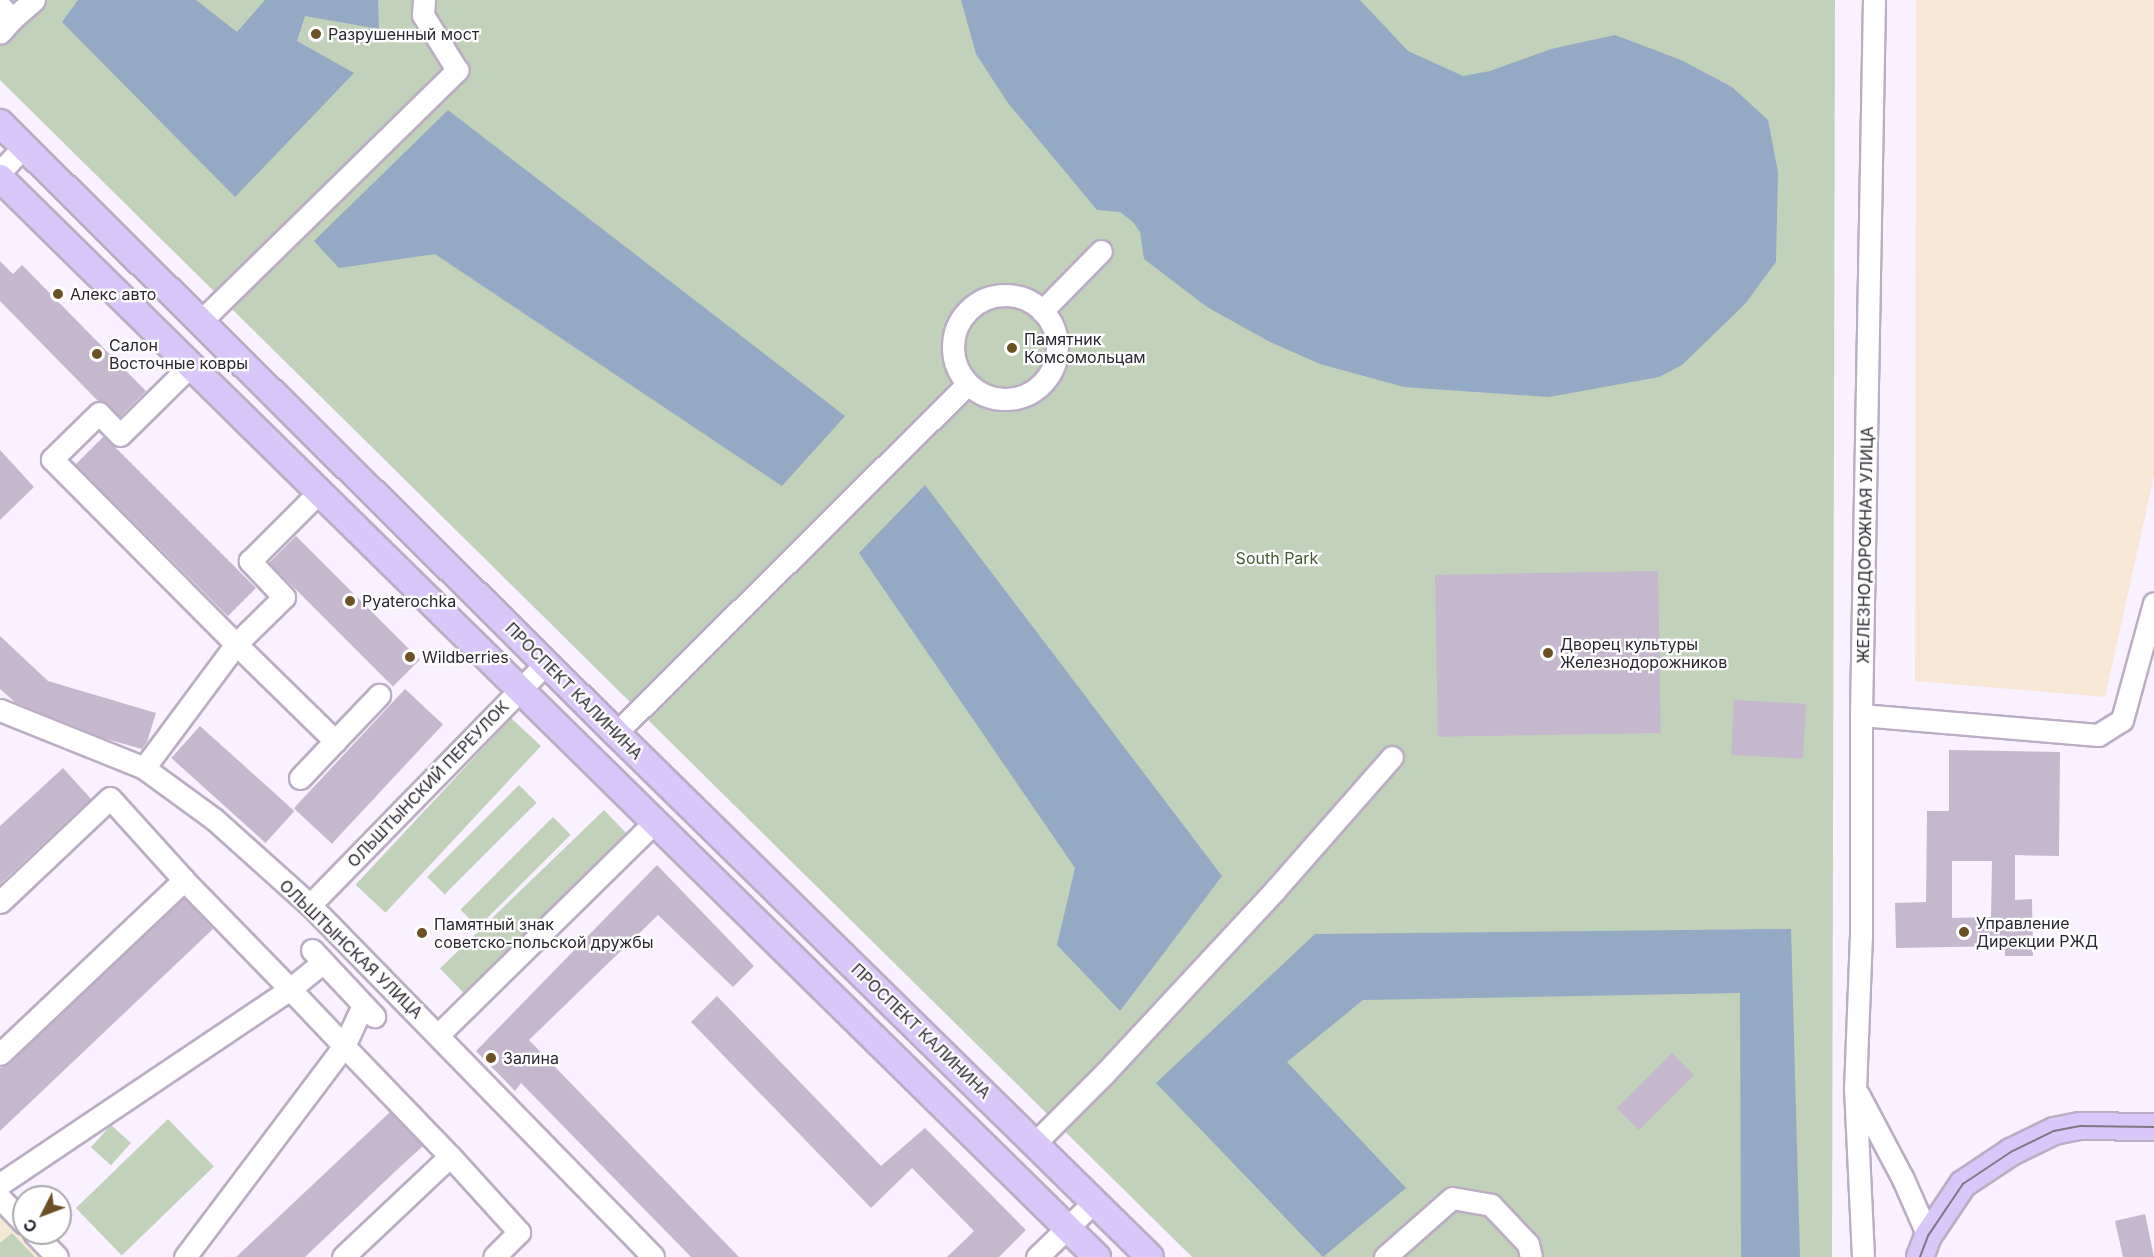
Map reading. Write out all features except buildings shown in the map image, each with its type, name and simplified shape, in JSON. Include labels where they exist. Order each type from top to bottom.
[{"type":"main road","name":"ПРОСПЕКТ КАЛИНИНА","points":[[0,123],[547,662],[616,733],[1150,1257]]},
{"type":"main road","points":[[0,178],[1097,1257]]},
{"type":"main road","points":[[1924,1246],[1963,1184],[2035,1140],[2054,1131],[2080,1126],[2154,1127]]},
{"type":"street","points":[[4,19],[34,0]]},
{"type":"street","points":[[201,321],[457,70],[423,15],[424,0]]},
{"type":"street","name":"ЖЕЛЕЗНОДОРОЖНАЯ УЛИЦА","points":[[1863,1257],[1855,1090],[1861,937],[1861,715],[1874,0]]},
{"type":"street","points":[[0,172],[24,146]]},
{"type":"street","points":[[1042,311],[1101,251]]},
{"type":"street","points":[[1002,295],[1031,302],[1042,311],[1056,334],[1057,348],[1050,374],[1041,384],[1030,393],[1005,399],[985,394],[968,383],[959,371],[954,343],[957,328],[964,316],[988,298],[1002,295]]},
{"type":"street","points":[[190,366],[120,435],[99,413],[52,459],[335,741]]},
{"type":"street","points":[[616,733],[968,383]]},
{"type":"street","points":[[144,768],[236,644],[284,597],[250,561],[319,492]]},
{"type":"street","points":[[1861,715],[2098,735],[2122,720],[2154,603]]},
{"type":"street","name":"ОЛЬШТЫНСКИЙ ПЕРЕУЛОК","points":[[310,905],[547,662]]},
{"type":"street","points":[[300,778],[379,695]]},
{"type":"street","name":"ОЛЬШТЫНСКАЯ УЛИЦА","points":[[0,710],[144,768],[214,819],[310,905],[653,1257]]},
{"type":"street","points":[[1035,1143],[1106,1072],[1275,890],[1392,757]]},
{"type":"street","points":[[0,902],[110,798],[184,880],[450,1156],[519,1232],[494,1257]]},
{"type":"street","points":[[438,1035],[654,823]]},
{"type":"street","points":[[0,1054],[184,880]]},
{"type":"street","points":[[0,1184],[290,989],[317,957],[368,1011],[185,1257]]},
{"type":"street","points":[[1855,1090],[1903,1179],[1924,1246]]},
{"type":"street","points":[[343,1257],[450,1156]]},
{"type":"street","points":[[1385,1257],[1452,1197],[1491,1205],[1528,1244],[1531,1257]]},
{"type":"street","points":[[0,1198],[12,1210]]},
{"type":"street","points":[[1037,1257],[1095,1201]]},
{"type":"street","points":[[46,1245],[57,1257]]},
{"type":"shaded area","points":[[1916,0],[2154,0],[2154,476],[2105,697],[1915,681]]},
{"type":"shaded area","points":[[0,1208],[12,1221],[12,1245],[33,1245],[44,1257],[0,1257]]},
{"type":"green space","name":"South Park","points":[[0,0],[1835,0],[1832,1257],[1192,1257],[0,80]]},
{"type":"green space","points":[[511,718],[541,746],[385,913],[356,885]]},
{"type":"green space","points":[[519,785],[537,803],[445,895],[427,877]]},
{"type":"green space","points":[[604,810],[631,838],[467,996],[440,968]]},
{"type":"green space","points":[[553,817],[571,835],[478,927],[460,910]]},
{"type":"green space","points":[[168,1119],[214,1166],[122,1255],[76,1208]]},
{"type":"green space","points":[[111,1125],[131,1143],[111,1165],[91,1147]]},
{"type":"green space","points":[[12,1233],[12,1245],[24,1245],[35,1257],[0,1257],[0,1243]]},
{"type":"water","points":[[78,0],[196,0],[237,32],[265,0],[378,0],[379,29],[305,16],[297,41],[354,73],[235,197],[62,22]]},
{"type":"water","points":[[961,0],[1360,0],[1408,51],[1463,76],[1490,71],[1551,49],[1615,35],[1681,60],[1732,87],[1768,120],[1778,172],[1776,262],[1745,304],[1682,365],[1659,377],[1549,397],[1404,387],[1320,364],[1270,342],[1207,307],[1144,259],[1140,232],[1133,222],[1120,212],[1097,210],[1008,103],[976,54]]},
{"type":"water","points":[[448,110],[845,416],[782,486],[435,254],[339,268],[314,241]]},
{"type":"water","points":[[925,485],[1222,876],[1120,1011],[1057,945],[1075,868],[859,553]]},
{"type":"water","points":[[1791,929],[1800,1257],[1741,1257],[1740,993],[1363,1000],[1287,1062],[1406,1188],[1323,1257],[1156,1083],[1315,934]]},
{"type":"tram line","points":[[1920,1257],[1928,1236],[1963,1184],[2011,1152],[2054,1131],[2080,1126],[2154,1127]]},
{"type":"place","name":"Разрушенный мост","points":[[316,34]]},
{"type":"place","name":"Алекс авто","points":[[58,294]]},
{"type":"place","name":"Памятник Комсомольцам","points":[[1012,348]]},
{"type":"place","name":"Салон Восточные ковры","points":[[97,354]]},
{"type":"place","name":"Pyaterochka","points":[[350,601]]},
{"type":"place","name":"Дворец культуры Железнодорожников","points":[[1548,653]]},
{"type":"place","name":"Wildberries","points":[[410,657]]},
{"type":"place","name":"Управление Дирекции РЖД","points":[[1964,932]]},
{"type":"place","name":"Памятный знак советско-польской дружбы","points":[[422,933]]},
{"type":"place","name":"Залина","points":[[491,1058]]}]
